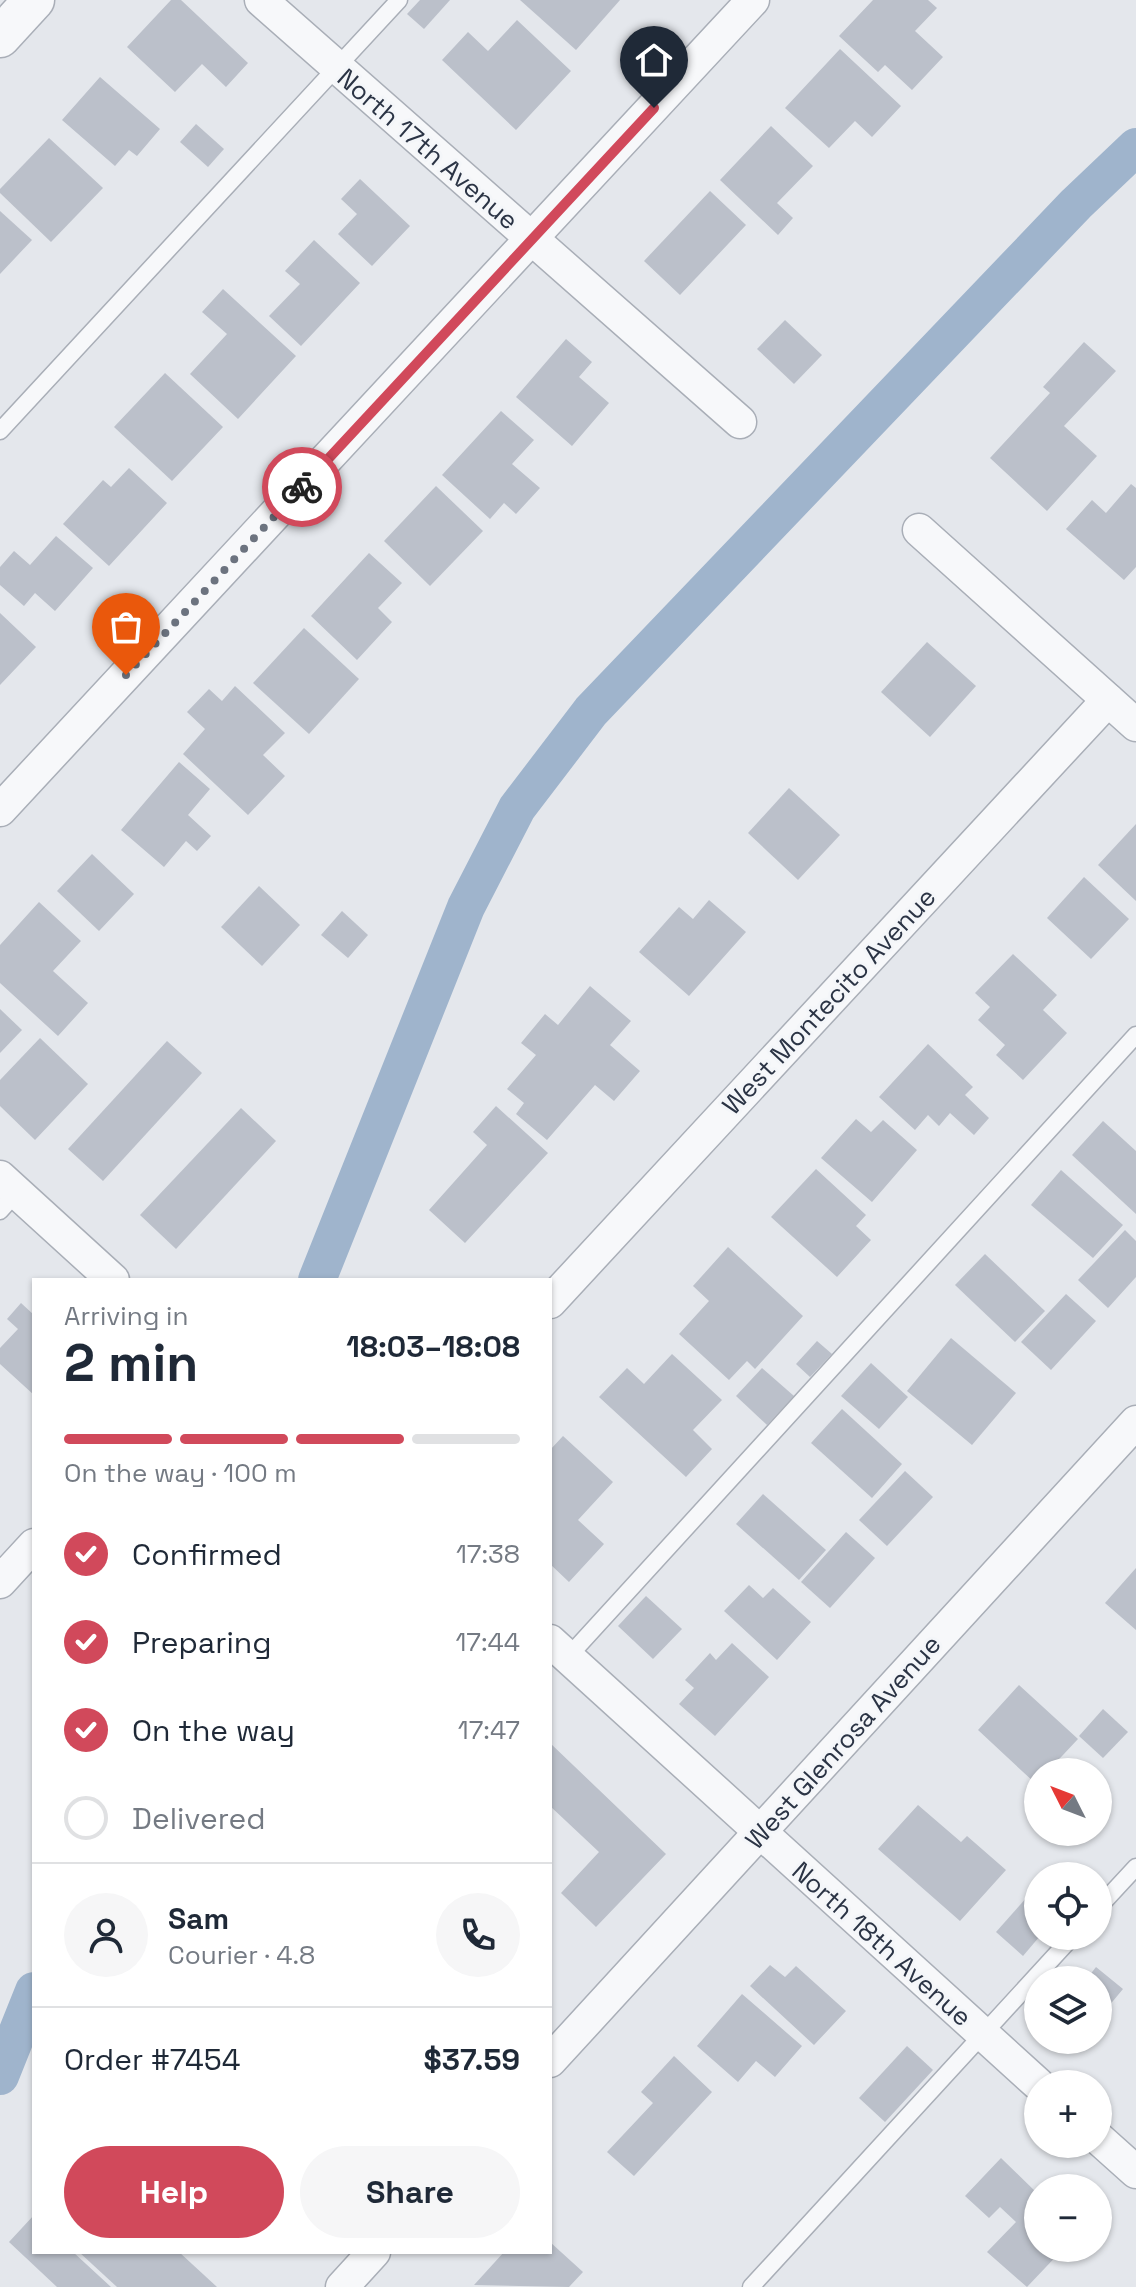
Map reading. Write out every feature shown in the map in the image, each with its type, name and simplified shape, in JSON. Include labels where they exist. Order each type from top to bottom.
[{"type":"street","points":[[0,37],[34,0]]},
{"type":"street","name":"North 17th Avenue","points":[[261,0],[740,422]]},
{"type":"street","points":[[0,810],[753,0]]},
{"type":"street","points":[[919,530],[1136,725]]},
{"type":"street","name":"West Montecito Avenue","points":[[552,1300],[1108,700]]},
{"type":"street","points":[[6,1193],[111,1278]]},
{"type":"street","name":"West Glenrosa Avenue","points":[[552,2059],[1136,1422]]},
{"type":"street","points":[[0,1582],[32,1547]]},
{"type":"street","name":"North 18th Avenue","points":[[559,1649],[759,1834],[1024,2072]]},
{"type":"street","points":[[1112,2151],[1136,2172]]},
{"type":"street","points":[[342,2287],[372,2254]]},
{"type":"lane","points":[[0,431],[399,0]]},
{"type":"lane","points":[[559,1649],[1136,1035]]},
{"type":"lane","points":[[1112,1893],[1136,1867]]},
{"type":"lane","points":[[751,2287],[1060,1950]]},
{"type":"building","points":[[171,0],[181,0],[248,63],[226,87],[202,64],[175,92],[127,47]]},
{"type":"building","points":[[420,0],[450,0],[424,29],[407,14]]},
{"type":"building","points":[[520,0],[620,0],[576,50]]},
{"type":"building","points":[[873,0],[928,0],[937,8],[915,31],[943,57],[912,90],[885,65],[878,72],[839,36]]},
{"type":"building","points":[[517,20],[571,71],[516,130],[442,60],[468,32],[488,51]]},
{"type":"building","points":[[840,49],[901,106],[872,137],[855,121],[829,148],[785,108]]},
{"type":"building","points":[[100,77],[160,129],[137,156],[129,150],[115,166],[62,120]]},
{"type":"building","points":[[196,124],[224,149],[208,167],[180,142]]},
{"type":"building","points":[[771,126],[813,166],[777,203],[793,218],[778,235],[720,180]]},
{"type":"building","points":[[49,138],[103,188],[51,242],[0,193],[0,189]]},
{"type":"building","points":[[360,179],[410,226],[372,266],[338,234],[357,214],[341,199]]},
{"type":"building","points":[[710,191],[746,225],[680,295],[644,261]]},
{"type":"building","points":[[0,211],[32,240],[0,274]]},
{"type":"building","points":[[314,240],[360,283],[301,346],[269,316],[300,284],[285,271]]},
{"type":"building","points":[[223,289],[296,356],[238,419],[190,374],[227,334],[202,312]]},
{"type":"building","points":[[785,320],[822,355],[794,384],[757,349]]},
{"type":"building","points":[[566,339],[592,362],[579,377],[609,403],[572,446],[516,397]]},
{"type":"building","points":[[1084,342],[1116,371],[1064,426],[1097,456],[1047,511],[990,458],[1050,393],[1043,387]]},
{"type":"building","points":[[165,373],[223,427],[172,481],[114,427]]},
{"type":"building","points":[[501,411],[534,440],[512,464],[540,488],[516,514],[504,503],[490,519],[442,475]]},
{"type":"building","points":[[129,468],[167,503],[109,566],[63,524],[103,480],[111,487]]},
{"type":"building","points":[[1131,484],[1136,488],[1136,567],[1124,580],[1066,529],[1092,500],[1106,513]]},
{"type":"building","points":[[436,486],[483,531],[430,586],[384,541]]},
{"type":"building","points":[[56,536],[93,568],[55,611],[35,593],[24,606],[0,585],[0,567],[14,551],[30,565]]},
{"type":"building","points":[[369,553],[402,583],[378,608],[392,622],[357,660],[311,616]]},
{"type":"building","points":[[0,613],[36,647],[0,685]]},
{"type":"building","points":[[304,628],[359,679],[309,734],[253,683]]},
{"type":"building","points":[[927,642],[976,686],[930,737],[881,692]]},
{"type":"building","points":[[235,686],[285,733],[263,755],[285,776],[248,815],[183,754],[205,729],[187,712],[209,689],[222,701]]},
{"type":"building","points":[[179,762],[210,789],[188,815],[211,836],[197,851],[186,841],[164,867],[121,830]]},
{"type":"building","points":[[789,788],[840,835],[798,880],[748,833]]},
{"type":"building","points":[[1136,824],[1136,901],[1098,865]]},
{"type":"building","points":[[92,854],[134,894],[99,931],[57,891]]},
{"type":"building","points":[[1084,877],[1129,919],[1091,959],[1047,918]]},
{"type":"building","points":[[259,886],[300,925],[262,966],[221,927]]},
{"type":"building","points":[[709,900],[746,932],[689,996],[639,952],[679,907],[693,919]]},
{"type":"building","points":[[39,902],[81,941],[53,971],[88,1003],[58,1036],[0,983],[0,945]]},
{"type":"building","points":[[342,911],[368,935],[348,958],[321,935]]},
{"type":"building","points":[[1013,954],[1057,995],[1043,1010],[1067,1033],[1023,1080],[996,1055],[1005,1045],[978,1020],[990,1007],[975,993]]},
{"type":"building","points":[[590,986],[631,1021],[610,1045],[640,1071],[614,1101],[595,1085],[547,1140],[516,1114],[524,1103],[507,1089],[536,1055],[521,1043],[545,1014],[558,1025]]},
{"type":"building","points":[[0,1009],[22,1030],[0,1053]]},
{"type":"building","points":[[40,1038],[88,1084],[35,1140],[0,1106],[0,1080]]},
{"type":"building","points":[[167,1041],[202,1073],[103,1181],[68,1149]]},
{"type":"building","points":[[928,1044],[973,1087],[965,1095],[989,1118],[974,1135],[950,1113],[939,1126],[928,1115],[915,1130],[879,1097]]},
{"type":"building","points":[[496,1106],[548,1153],[465,1243],[429,1210],[487,1145],[473,1132]]},
{"type":"building","points":[[241,1108],[276,1141],[176,1249],[140,1215]]},
{"type":"building","points":[[856,1119],[871,1132],[883,1120],[917,1150],[872,1202],[821,1158]]},
{"type":"building","points":[[1103,1121],[1136,1151],[1136,1214],[1072,1155]]},
{"type":"building","points":[[816,1169],[866,1215],[856,1226],[871,1240],[837,1277],[771,1217]]},
{"type":"building","points":[[1061,1170],[1123,1225],[1093,1258],[1031,1205]]},
{"type":"building","points":[[1125,1230],[1136,1241],[1136,1277],[1108,1308],[1078,1280]]},
{"type":"building","points":[[728,1247],[803,1316],[755,1369],[747,1361],[729,1380],[679,1334],[709,1301],[693,1286]]},
{"type":"building","points":[[985,1254],[1045,1311],[1015,1342],[955,1285]]},
{"type":"building","points":[[1066,1294],[1096,1321],[1051,1370],[1021,1342]]},
{"type":"building","points":[[21,1303],[32,1313],[32,1393],[0,1364],[0,1348],[18,1329],[7,1319]]},
{"type":"building","points":[[951,1338],[1016,1393],[972,1445],[907,1391]]},
{"type":"building","points":[[817,1341],[832,1354],[810,1377],[796,1364]]},
{"type":"building","points":[[672,1354],[722,1400],[693,1430],[712,1449],[686,1477],[599,1397],[627,1368],[644,1384]]},
{"type":"building","points":[[871,1363],[908,1397],[879,1429],[841,1396]]},
{"type":"building","points":[[762,1368],[794,1396],[767,1425],[736,1396]]},
{"type":"building","points":[[842,1409],[902,1464],[872,1498],[811,1443]]},
{"type":"building","points":[[563,1436],[613,1482],[578,1520],[604,1544],[569,1582],[552,1566],[552,1448]]},
{"type":"building","points":[[905,1471],[933,1497],[887,1546],[859,1520]]},
{"type":"building","points":[[763,1494],[826,1550],[799,1580],[736,1524]]},
{"type":"building","points":[[846,1532],[875,1558],[830,1608],[801,1582]]},
{"type":"building","points":[[1136,1568],[1136,1630],[1105,1603]]},
{"type":"building","points":[[749,1585],[763,1598],[773,1588],[811,1622],[777,1660],[724,1611]]},
{"type":"building","points":[[646,1596],[682,1629],[653,1659],[618,1626]]},
{"type":"building","points":[[732,1643],[769,1677],[715,1736],[679,1704],[694,1688],[685,1680],[710,1653],[716,1660]]},
{"type":"building","points":[[1019,1685],[1078,1739],[1060,1758],[1024,1758],[1024,1773],[978,1730]]},
{"type":"building","points":[[1103,1709],[1128,1732],[1103,1758],[1079,1736]]},
{"type":"building","points":[[552,1745],[666,1854],[596,1927],[561,1893],[599,1852],[552,1808]]},
{"type":"building","points":[[918,1805],[961,1842],[967,1836],[1006,1870],[960,1921],[878,1849]]},
{"type":"building","points":[[1024,1900],[1024,1950],[1028,1950],[1023,1956],[996,1932]]},
{"type":"building","points":[[770,1965],[785,1977],[796,1966],[846,2011],[814,2045],[750,1986]]},
{"type":"building","points":[[1112,1980],[1123,1989],[1112,2002]]},
{"type":"building","points":[[742,1994],[802,2046],[775,2077],[756,2061],[738,2082],[697,2046]]},
{"type":"building","points":[[907,2046],[933,2070],[885,2122],[859,2098]]},
{"type":"building","points":[[674,2056],[712,2092],[634,2176],[607,2152],[653,2103],[641,2092]]},
{"type":"building","points":[[1001,2158],[1024,2180],[1024,2262],[1051,2262],[1027,2287],[987,2252],[1016,2222],[1000,2207],[989,2218],[965,2196]]},
{"type":"building","points":[[32,2217],[32,2254],[75,2254],[111,2287],[57,2287],[9,2242]]},
{"type":"building","points":[[552,2244],[583,2272],[569,2287],[474,2285],[502,2254],[552,2254]]},
{"type":"building","points":[[81,2254],[181,2254],[217,2287],[117,2287]]},
{"type":"waterway","points":[[318,1278],[466,907],[517,808],[591,711],[1076,204],[1136,147]]},
{"type":"waterway","points":[[0,2076],[32,1996]]},
{"type":"way so far","points":[[126,675],[302,487]]},
{"type":"route","points":[[302,487],[654,108]]}]
